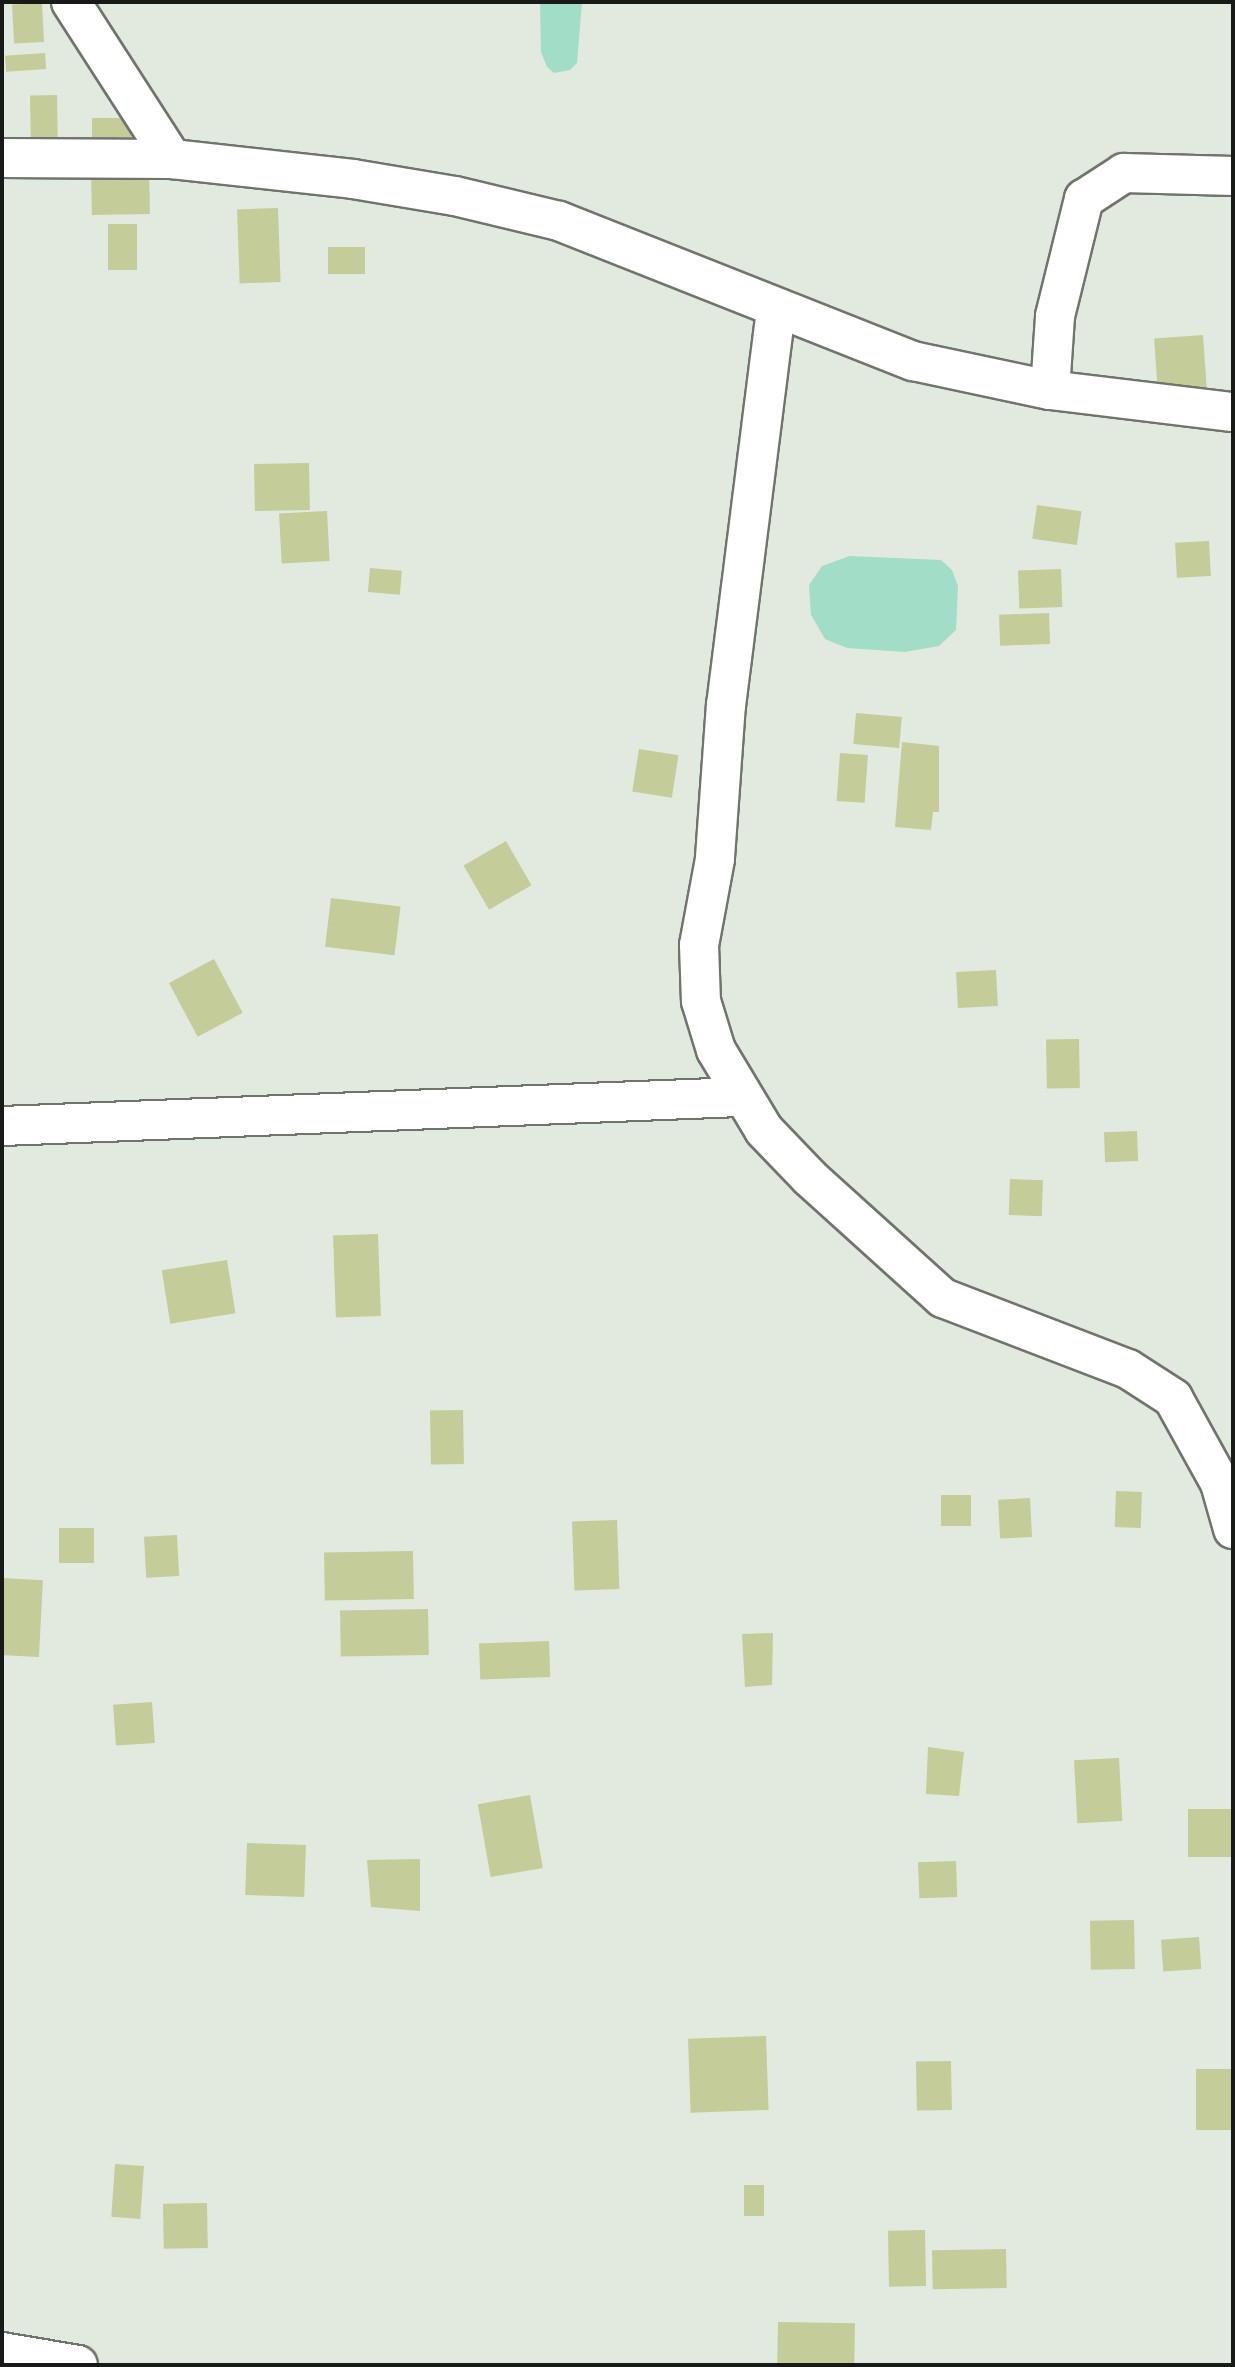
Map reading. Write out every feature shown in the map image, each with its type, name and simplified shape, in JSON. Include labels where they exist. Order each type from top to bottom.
[{"type":"street","points":[[71,2],[172,159]]},
{"type":"street","points":[[2,158],[172,159],[353,179],[455,196],[559,221],[776,310],[913,361],[1050,390],[1233,412]]},
{"type":"street","points":[[1050,390],[1055,316],[1084,198],[1125,173],[1233,176]]},
{"type":"street","points":[[776,310],[726,704],[715,859],[699,945],[701,1001],[716,1050],[741,1097],[764,1130],[810,1178],[943,1298],[1128,1369],[1173,1398],[1220,1483],[1233,1529]]},
{"type":"street","points":[[2,1126],[741,1097]]},
{"type":"street","points":[[2,2352],[78,2365]]},
{"type":"shaded area","points":[[540,2],[582,2],[577,63],[570,70],[554,73],[547,67],[541,52]]},
{"type":"shaded area","points":[[850,556],[941,560],[952,570],[958,586],[956,630],[939,646],[905,652],[847,648],[825,639],[811,615],[809,585],[822,566]]},
{"type":"building","points":[[42,3],[44,42],[14,44],[12,5]]},
{"type":"building","points":[[45,53],[46,69],[6,72],[5,56]]},
{"type":"building","points":[[30,95],[57,95],[58,139],[31,139]]},
{"type":"building","points":[[92,118],[132,118],[132,147],[92,147]]},
{"type":"building","points":[[149,164],[150,214],[92,215],[91,165]]},
{"type":"building","points":[[278,208],[281,282],[240,283],[237,209]]},
{"type":"building","points":[[108,224],[137,224],[137,270],[108,270]]},
{"type":"building","points":[[328,247],[365,247],[365,274],[328,274]]},
{"type":"building","points":[[1203,335],[1207,396],[1158,399],[1154,338]]},
{"type":"building","points":[[309,463],[310,510],[255,511],[254,464]]},
{"type":"building","points":[[1037,505],[1082,511],[1077,545],[1032,539]]},
{"type":"building","points":[[327,511],[330,561],[282,563],[279,514]]},
{"type":"building","points":[[1209,541],[1211,576],[1177,578],[1175,543]]},
{"type":"building","points":[[370,568],[402,571],[400,595],[368,592]]},
{"type":"building","points":[[1061,569],[1062,607],[1019,608],[1018,571]]},
{"type":"building","points":[[1049,613],[1050,644],[1000,646],[999,615]]},
{"type":"building","points":[[856,713],[902,717],[899,748],[853,744]]},
{"type":"building","points":[[902,742],[939,746],[939,812],[933,812],[931,830],[895,827]]},
{"type":"building","points":[[639,749],[679,755],[672,798],[632,791]]},
{"type":"building","points":[[840,753],[868,755],[865,803],[837,801]]},
{"type":"building","points":[[506,841],[532,885],[489,910],[464,866]]},
{"type":"building","points":[[331,898],[400,907],[395,955],[325,947]]},
{"type":"building","points":[[214,959],[243,1013],[198,1037],[169,983]]},
{"type":"building","points":[[996,970],[998,1006],[958,1008],[956,972]]},
{"type":"building","points":[[1079,1039],[1080,1088],[1047,1089],[1046,1040]]},
{"type":"building","points":[[1137,1131],[1138,1161],[1105,1162],[1104,1132]]},
{"type":"building","points":[[1010,1179],[1043,1180],[1042,1216],[1009,1215]]},
{"type":"building","points":[[378,1234],[381,1316],[336,1318],[333,1236]]},
{"type":"building","points":[[227,1260],[235,1313],[170,1324],[162,1270]]},
{"type":"building","points":[[463,1410],[464,1464],[431,1465],[430,1411]]},
{"type":"building","points":[[1116,1491],[1142,1492],[1141,1528],[1115,1527]]},
{"type":"building","points":[[941,1495],[971,1495],[971,1526],[941,1526]]},
{"type":"building","points":[[1030,1498],[1032,1537],[1000,1539],[998,1500]]},
{"type":"building","points":[[617,1520],[619,1589],[574,1591],[572,1522]]},
{"type":"building","points":[[59,1528],[94,1528],[94,1563],[59,1563]]},
{"type":"building","points":[[177,1535],[179,1576],[146,1578],[144,1537]]},
{"type":"building","points":[[413,1551],[414,1599],[325,1601],[324,1553]]},
{"type":"building","points":[[2,1578],[43,1580],[39,1657],[2,1655]]},
{"type":"building","points":[[428,1609],[429,1655],[341,1657],[340,1611]]},
{"type":"building","points":[[773,1633],[772,1685],[745,1687],[742,1634]]},
{"type":"building","points":[[549,1641],[550,1677],[480,1679],[479,1643]]},
{"type":"building","points":[[152,1702],[155,1743],[116,1746],[113,1705]]},
{"type":"building","points":[[928,1747],[964,1752],[959,1796],[926,1794]]},
{"type":"building","points":[[1119,1758],[1122,1821],[1077,1823],[1074,1760]]},
{"type":"building","points":[[530,1795],[543,1868],[491,1877],[478,1804]]},
{"type":"building","points":[[1188,1809],[1233,1809],[1233,1857],[1188,1857]]},
{"type":"building","points":[[247,1843],[306,1845],[304,1897],[245,1895]]},
{"type":"building","points":[[420,1859],[420,1911],[371,1907],[367,1860]]},
{"type":"building","points":[[956,1861],[957,1897],[919,1898],[918,1862]]},
{"type":"building","points":[[1134,1920],[1135,1969],[1091,1970],[1090,1921]]},
{"type":"building","points":[[1199,1937],[1201,1969],[1163,1972],[1161,1940]]},
{"type":"building","points":[[766,2036],[769,2110],[691,2113],[688,2039]]},
{"type":"building","points":[[951,2061],[952,2110],[917,2111],[916,2062]]},
{"type":"building","points":[[1196,2069],[1233,2069],[1233,2130],[1196,2130]]},
{"type":"building","points":[[115,2164],[144,2166],[140,2219],[111,2217]]},
{"type":"building","points":[[744,2185],[764,2185],[764,2216],[744,2216]]},
{"type":"building","points":[[207,2203],[208,2248],[164,2249],[163,2204]]},
{"type":"building","points":[[925,2230],[926,2286],[889,2287],[888,2231]]},
{"type":"building","points":[[1006,2249],[1007,2288],[933,2289],[932,2250]]},
{"type":"building","points":[[778,2322],[855,2323],[854,2365],[777,2365]]}]
